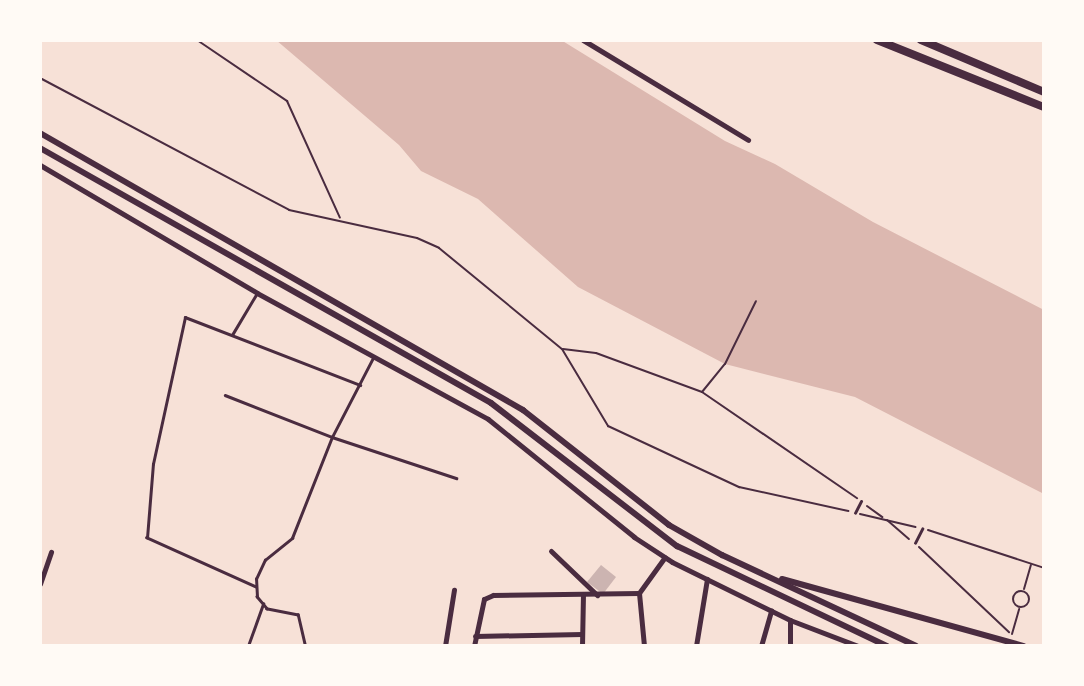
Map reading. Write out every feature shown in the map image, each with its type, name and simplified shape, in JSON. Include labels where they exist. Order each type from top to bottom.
[{"type":"main road","points":[[877,40],[1044,107]]},
{"type":"main road","points":[[921,40],[1044,92]]},
{"type":"street","points":[[583,40],[748,140]]},
{"type":"street","points":[[40,133],[118,174],[267,267],[469,376],[523,410],[669,525],[766,575],[916,646]]},
{"type":"street","points":[[40,148],[491,403],[677,546],[887,646]]},
{"type":"street","points":[[40,165],[257,293],[496,424],[634,537],[665,557],[790,620],[858,646]]},
{"type":"street","points":[[551,551],[597,595]]},
{"type":"street","points":[[40,584],[51,552]]},
{"type":"street","points":[[645,646],[639,593],[665,557]]},
{"type":"street","points":[[766,575],[1023,643]]},
{"type":"street","points":[[696,646],[707,579]]},
{"type":"street","points":[[445,646],[454,590]]},
{"type":"street","points":[[474,646],[484,599],[493,595],[639,593]]},
{"type":"street","points":[[582,646],[583,595]]},
{"type":"street","points":[[761,646],[771,610]]},
{"type":"street","points":[[790,620],[790,646]]},
{"type":"street","points":[[475,636],[582,634]]},
{"type":"lane","points":[[232,335],[257,293]]},
{"type":"lane","points":[[256,586],[147,538],[153,464],[185,317],[360,385]]},
{"type":"lane","points":[[305,646],[298,615],[267,609],[256,586],[265,560],[292,538],[332,438],[374,356]]},
{"type":"lane","points":[[225,395],[332,438],[456,478]]},
{"type":"lane","points":[[855,513],[861,501]]},
{"type":"lane","points":[[915,543],[922,529]]},
{"type":"lane","points":[[248,646],[263,604]]},
{"type":"path","points":[[197,40],[286,101],[341,219]]},
{"type":"path","points":[[40,78],[289,209],[417,238],[439,248],[562,349],[608,426],[739,487],[885,519],[1044,568]]},
{"type":"path","points":[[702,392],[725,364],[756,301]]},
{"type":"path","points":[[562,349],[596,354],[702,392],[885,519],[915,543],[1023,643]]},
{"type":"path","points":[[1019,607],[1013,598],[1024,591],[1031,564]]},
{"type":"path","points":[[1012,635],[1019,607],[1030,601],[1024,591]]},
{"type":"shaded area","points":[[276,40],[561,40],[725,141],[775,164],[873,222],[1044,310],[1044,494],[855,397],[725,364],[578,287],[478,199],[421,171],[399,145]]},
{"type":"building","points":[[601,565],[616,577],[603,594],[587,582]]}]
